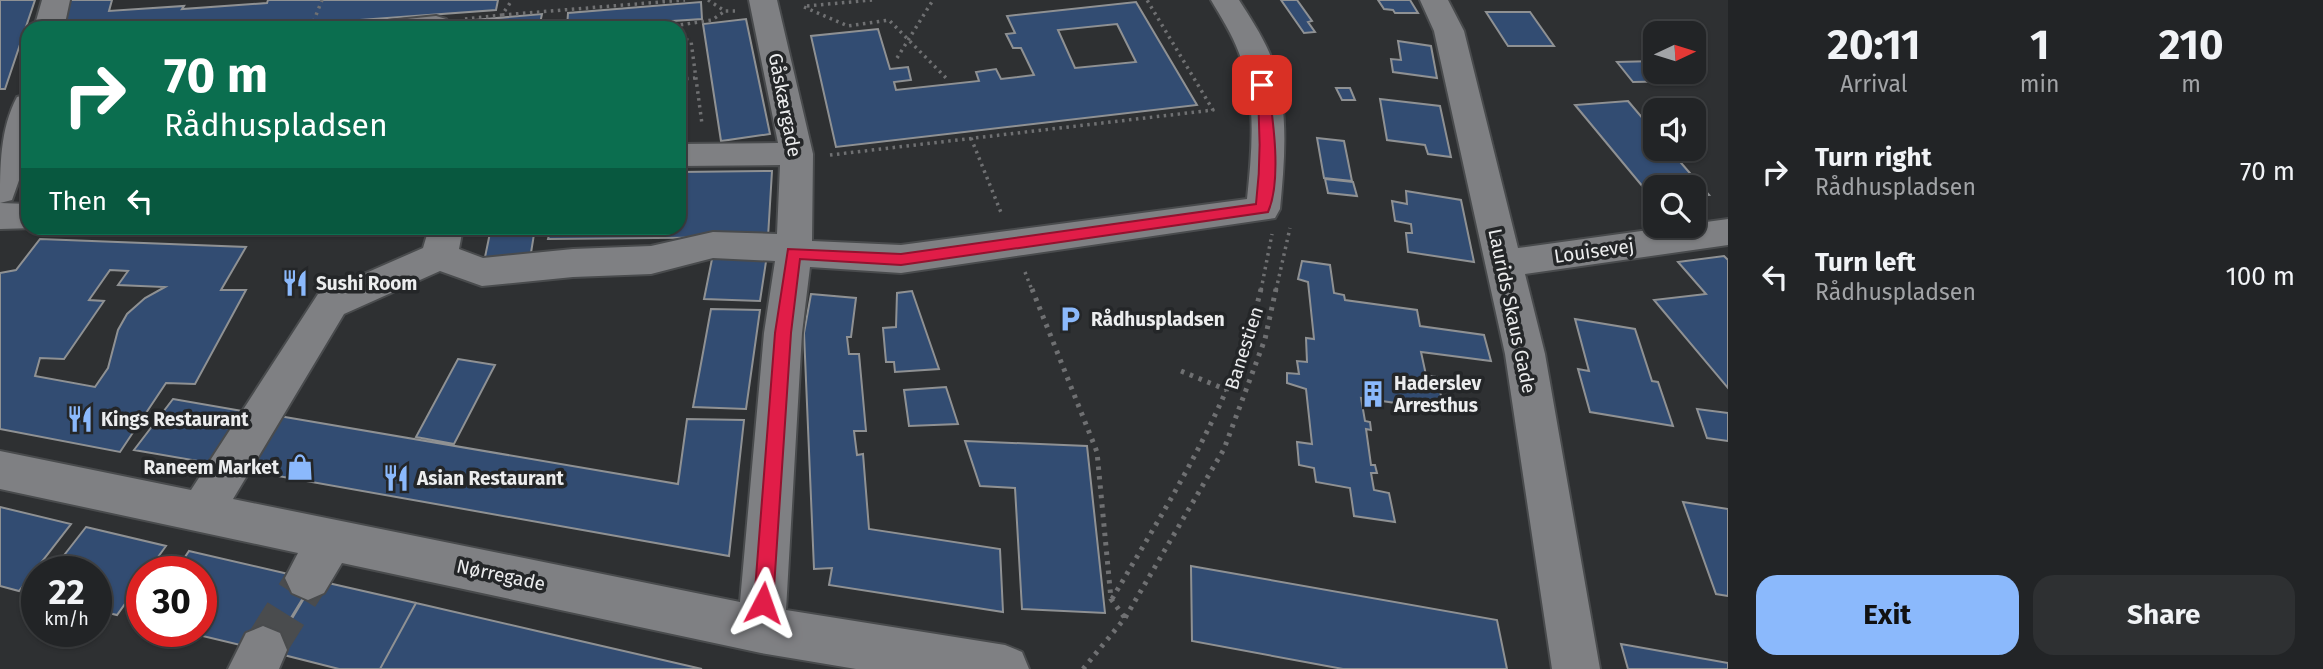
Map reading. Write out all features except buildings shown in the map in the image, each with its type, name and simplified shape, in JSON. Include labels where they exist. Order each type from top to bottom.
[{"type":"street","points":[[51,21],[56,0]]},
{"type":"street","name":"Gåskærgade","points":[[761,630],[783,333],[793,253],[797,153],[763,0]]},
{"type":"street","points":[[201,512],[331,304],[443,242],[482,272],[573,263],[651,260],[713,245],[771,246],[793,253],[901,259],[1262,209],[1268,167],[1268,127],[1262,85],[1257,59],[1225,0]]},
{"type":"street","name":"Laurids Skaus Gade","points":[[1434,0],[1449,31],[1525,354],[1576,669]]},
{"type":"street","points":[[0,191],[21,126]]},
{"type":"street","points":[[686,155],[797,153]]},
{"type":"street","points":[[0,216],[21,217]]},
{"type":"street","name":"Louisevej","points":[[1502,264],[1728,232]]},
{"type":"street","name":"Nørregade","points":[[0,470],[761,630],[1005,669]]},
{"type":"street","points":[[307,578],[332,539]]},
{"type":"path","points":[[314,21],[322,0]]},
{"type":"path","points":[[502,15],[512,0]]},
{"type":"path","points":[[447,21],[685,0]]},
{"type":"path","points":[[897,58],[933,0]]},
{"type":"path","points":[[797,153],[833,155],[1213,110],[1147,0]]},
{"type":"path","points":[[804,7],[848,26],[889,20],[949,81]]},
{"type":"path","points":[[686,24],[712,20],[725,11]]},
{"type":"path","points":[[686,40],[691,41],[702,124]]},
{"type":"path","points":[[686,79],[695,78]]},
{"type":"path","points":[[971,138],[1097,452],[1111,599],[1125,618]]},
{"type":"path","name":"Banestien","points":[[1083,669],[1125,618],[1224,449],[1265,339],[1291,223]]},
{"type":"path","points":[[1111,599],[1196,454],[1227,390],[1262,290],[1273,232]]},
{"type":"path","points":[[1181,371],[1227,390]]},
{"type":"tunnel","points":[[263,650],[308,578]]},
{"type":"place","name":"Sushi Room","points":[[295,283]]},
{"type":"place","name":"Rådhuspladsen","points":[[1070,319]]},
{"type":"place","name":"Haderslev Arresthus","points":[[1373,394]]},
{"type":"place","name":"Kings Restaurant","points":[[80,419]]},
{"type":"place","name":"Raneem Market","points":[[300,467]]},
{"type":"place","name":"Asian Restaurant","points":[[396,478]]},
{"type":"route","points":[[763,603],[783,333],[793,253],[901,259],[1262,209],[1268,167],[1268,127],[1262,85]]}]
